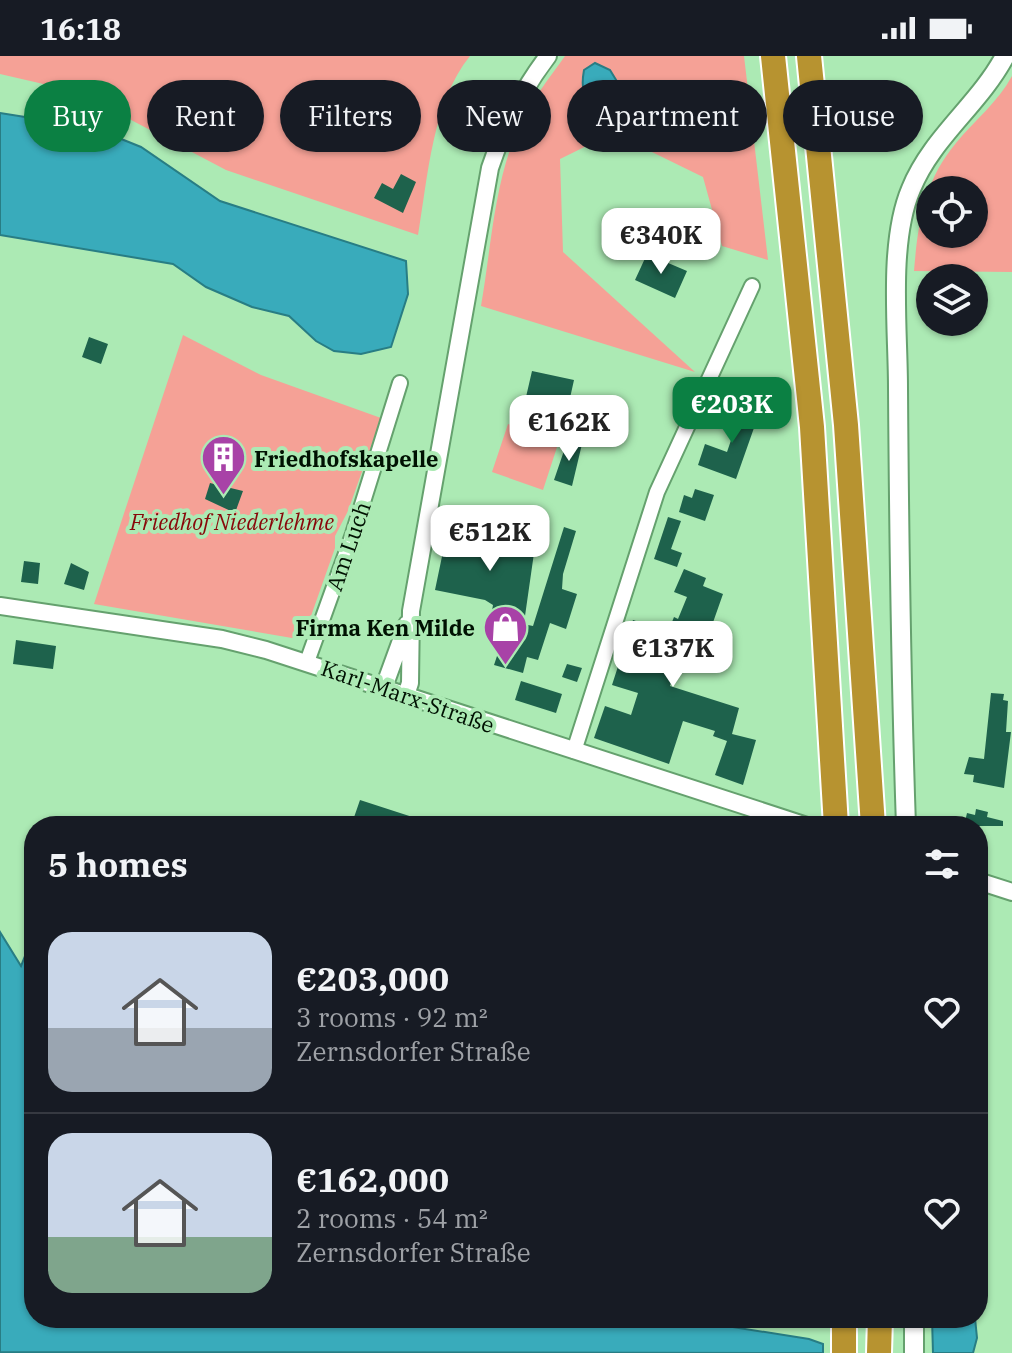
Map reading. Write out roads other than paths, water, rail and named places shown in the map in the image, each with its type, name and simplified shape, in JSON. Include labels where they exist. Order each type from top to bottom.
[{"type":"highway","points":[[773,56],[812,427],[836,816]]},
{"type":"highway","points":[[809,56],[846,425],[873,816]]},
{"type":"highway","points":[[844,1328],[844,1353]]},
{"type":"highway","points":[[879,1353],[880,1328]]},
{"type":"main road","points":[[906,816],[899,592],[898,317],[901,229],[904,207],[924,161],[989,82],[1005,56]]},
{"type":"main road","points":[[914,1328],[914,1353]]},
{"type":"street","points":[[406,695],[410,683],[411,611],[490,168],[511,113],[525,87],[548,56]]},
{"type":"street","points":[[574,751],[657,492],[752,286]]},
{"type":"street","name":"Am Luch","points":[[307,662],[353,534],[400,383]]},
{"type":"street","name":"Karl-Marx-Straße","points":[[0,606],[222,639],[307,662],[776,816]]},
{"type":"street","points":[[384,687],[411,611]]},
{"type":"street","points":[[988,884],[1012,892]]},
{"type":"water","points":[[595,63],[610,70],[616,80],[583,80],[584,70]]},
{"type":"water","points":[[0,113],[24,117],[24,152],[131,152],[131,143],[220,201],[406,261],[408,294],[391,347],[361,354],[334,351],[316,341],[289,316],[252,307],[206,287],[173,264],[0,235]]},
{"type":"water","points":[[0,932],[21,966],[24,958],[24,1328],[739,1328],[823,1344],[823,1353],[0,1352]]},
{"type":"water","points":[[932,1328],[976,1328],[973,1353],[933,1353]]},
{"type":"place","name":"Friedhofskapelle","points":[[223,497]]},
{"type":"place","name":"Firma Ken Milde","points":[[506,666]]},
{"type":"park label","name":"Friedhof Niederlehme","points":[[232,521]]}]
